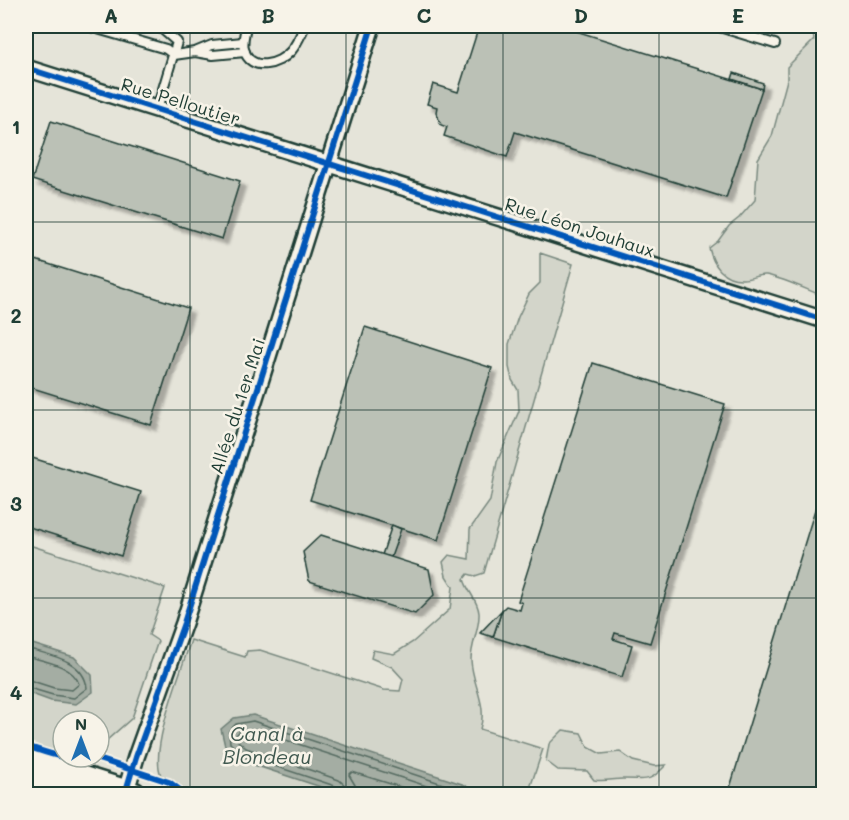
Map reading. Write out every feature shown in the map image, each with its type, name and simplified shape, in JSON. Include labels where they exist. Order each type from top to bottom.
[{"type":"main road","points":[[26,760],[128,794]]},
{"type":"main road","points":[[26,782],[65,795]]},
{"type":"street","name":"Allée du 1er Mai","points":[[128,794],[136,758],[184,623],[372,26]]},
{"type":"street","name":"Rue Pelloutier","points":[[26,68],[327,163]]},
{"type":"street","name":"Rue Léon Jouhaux","points":[[327,163],[824,320]]},
{"type":"lane","points":[[87,26],[166,49],[174,55],[195,52],[212,45],[243,42]]},
{"type":"lane","points":[[101,30],[115,26]]},
{"type":"lane","points":[[152,26],[162,28],[177,42],[157,109]]},
{"type":"lane","points":[[246,26],[244,52],[258,63],[272,64],[292,51],[305,26]]},
{"type":"lane","points":[[716,26],[775,44]]},
{"type":"lane","points":[[195,52],[213,55],[244,52]]},
{"type":"shaded area","points":[[26,26],[823,26],[823,794],[26,794]]},
{"type":"shaded area","points":[[812,26],[824,26],[823,296],[766,275],[743,279],[730,277],[716,266],[709,248],[755,200],[758,159],[772,136],[787,80],[787,67],[814,40]]},
{"type":"shaded area","points":[[540,253],[573,264],[484,573],[475,576],[468,574],[464,579],[477,604],[479,613],[471,660],[481,703],[480,729],[543,749],[528,794],[195,794],[161,775],[158,763],[163,729],[191,640],[245,657],[247,651],[260,650],[384,690],[400,691],[403,679],[392,667],[371,658],[373,650],[394,654],[413,642],[450,609],[453,587],[446,576],[443,562],[449,555],[469,559],[470,529],[490,501],[497,462],[519,411],[518,390],[512,380],[509,367],[509,344],[529,294],[540,283]]},
{"type":"shaded area","points":[[26,544],[165,588],[149,635],[158,641],[132,718],[111,736],[111,709],[51,709],[51,751],[26,743]]},
{"type":"shaded area","points":[[563,730],[581,733],[588,747],[601,754],[620,752],[633,761],[654,766],[666,765],[651,778],[642,780],[598,781],[594,780],[587,771],[558,770],[546,761],[549,744]]},
{"type":"water","points":[[26,642],[74,657],[92,675],[93,692],[76,704],[51,701],[26,692]]},
{"type":"water","name":"Canal à Blondeau","points":[[253,715],[465,785],[477,794],[342,794],[239,760],[225,746],[221,729],[234,718]]},
{"type":"building","points":[[479,26],[560,26],[762,89],[726,198],[515,132],[507,157],[444,136],[447,127],[441,125],[436,112],[437,107],[427,104],[433,84],[458,92]]},
{"type":"building","points":[[734,73],[763,83],[762,89],[732,79]]},
{"type":"building","points":[[51,121],[240,181],[222,239],[32,180]]},
{"type":"building","points":[[26,257],[188,308],[151,425],[26,386]]},
{"type":"building","points":[[365,327],[492,368],[438,540],[310,500]]},
{"type":"building","points":[[593,363],[725,404],[650,643],[615,633],[613,639],[632,645],[622,677],[493,637],[502,610],[506,606],[520,610],[522,603],[518,601]]},
{"type":"building","points":[[26,456],[141,492],[121,556],[26,526]]},
{"type":"building","points":[[824,480],[824,794],[728,794]]},
{"type":"building","points":[[392,525],[401,529],[391,557],[382,555]]},
{"type":"building","points":[[321,535],[429,569],[434,595],[415,614],[309,581],[303,552]]},
{"type":"building","points":[[502,610],[493,637],[480,633]]},
{"type":"cycle path","points":[[125,794],[184,623],[372,26]]},
{"type":"cycle path","points":[[26,68],[824,320]]},
{"type":"cycle path","points":[[26,746],[66,758],[92,757],[169,782],[185,794]]}]
